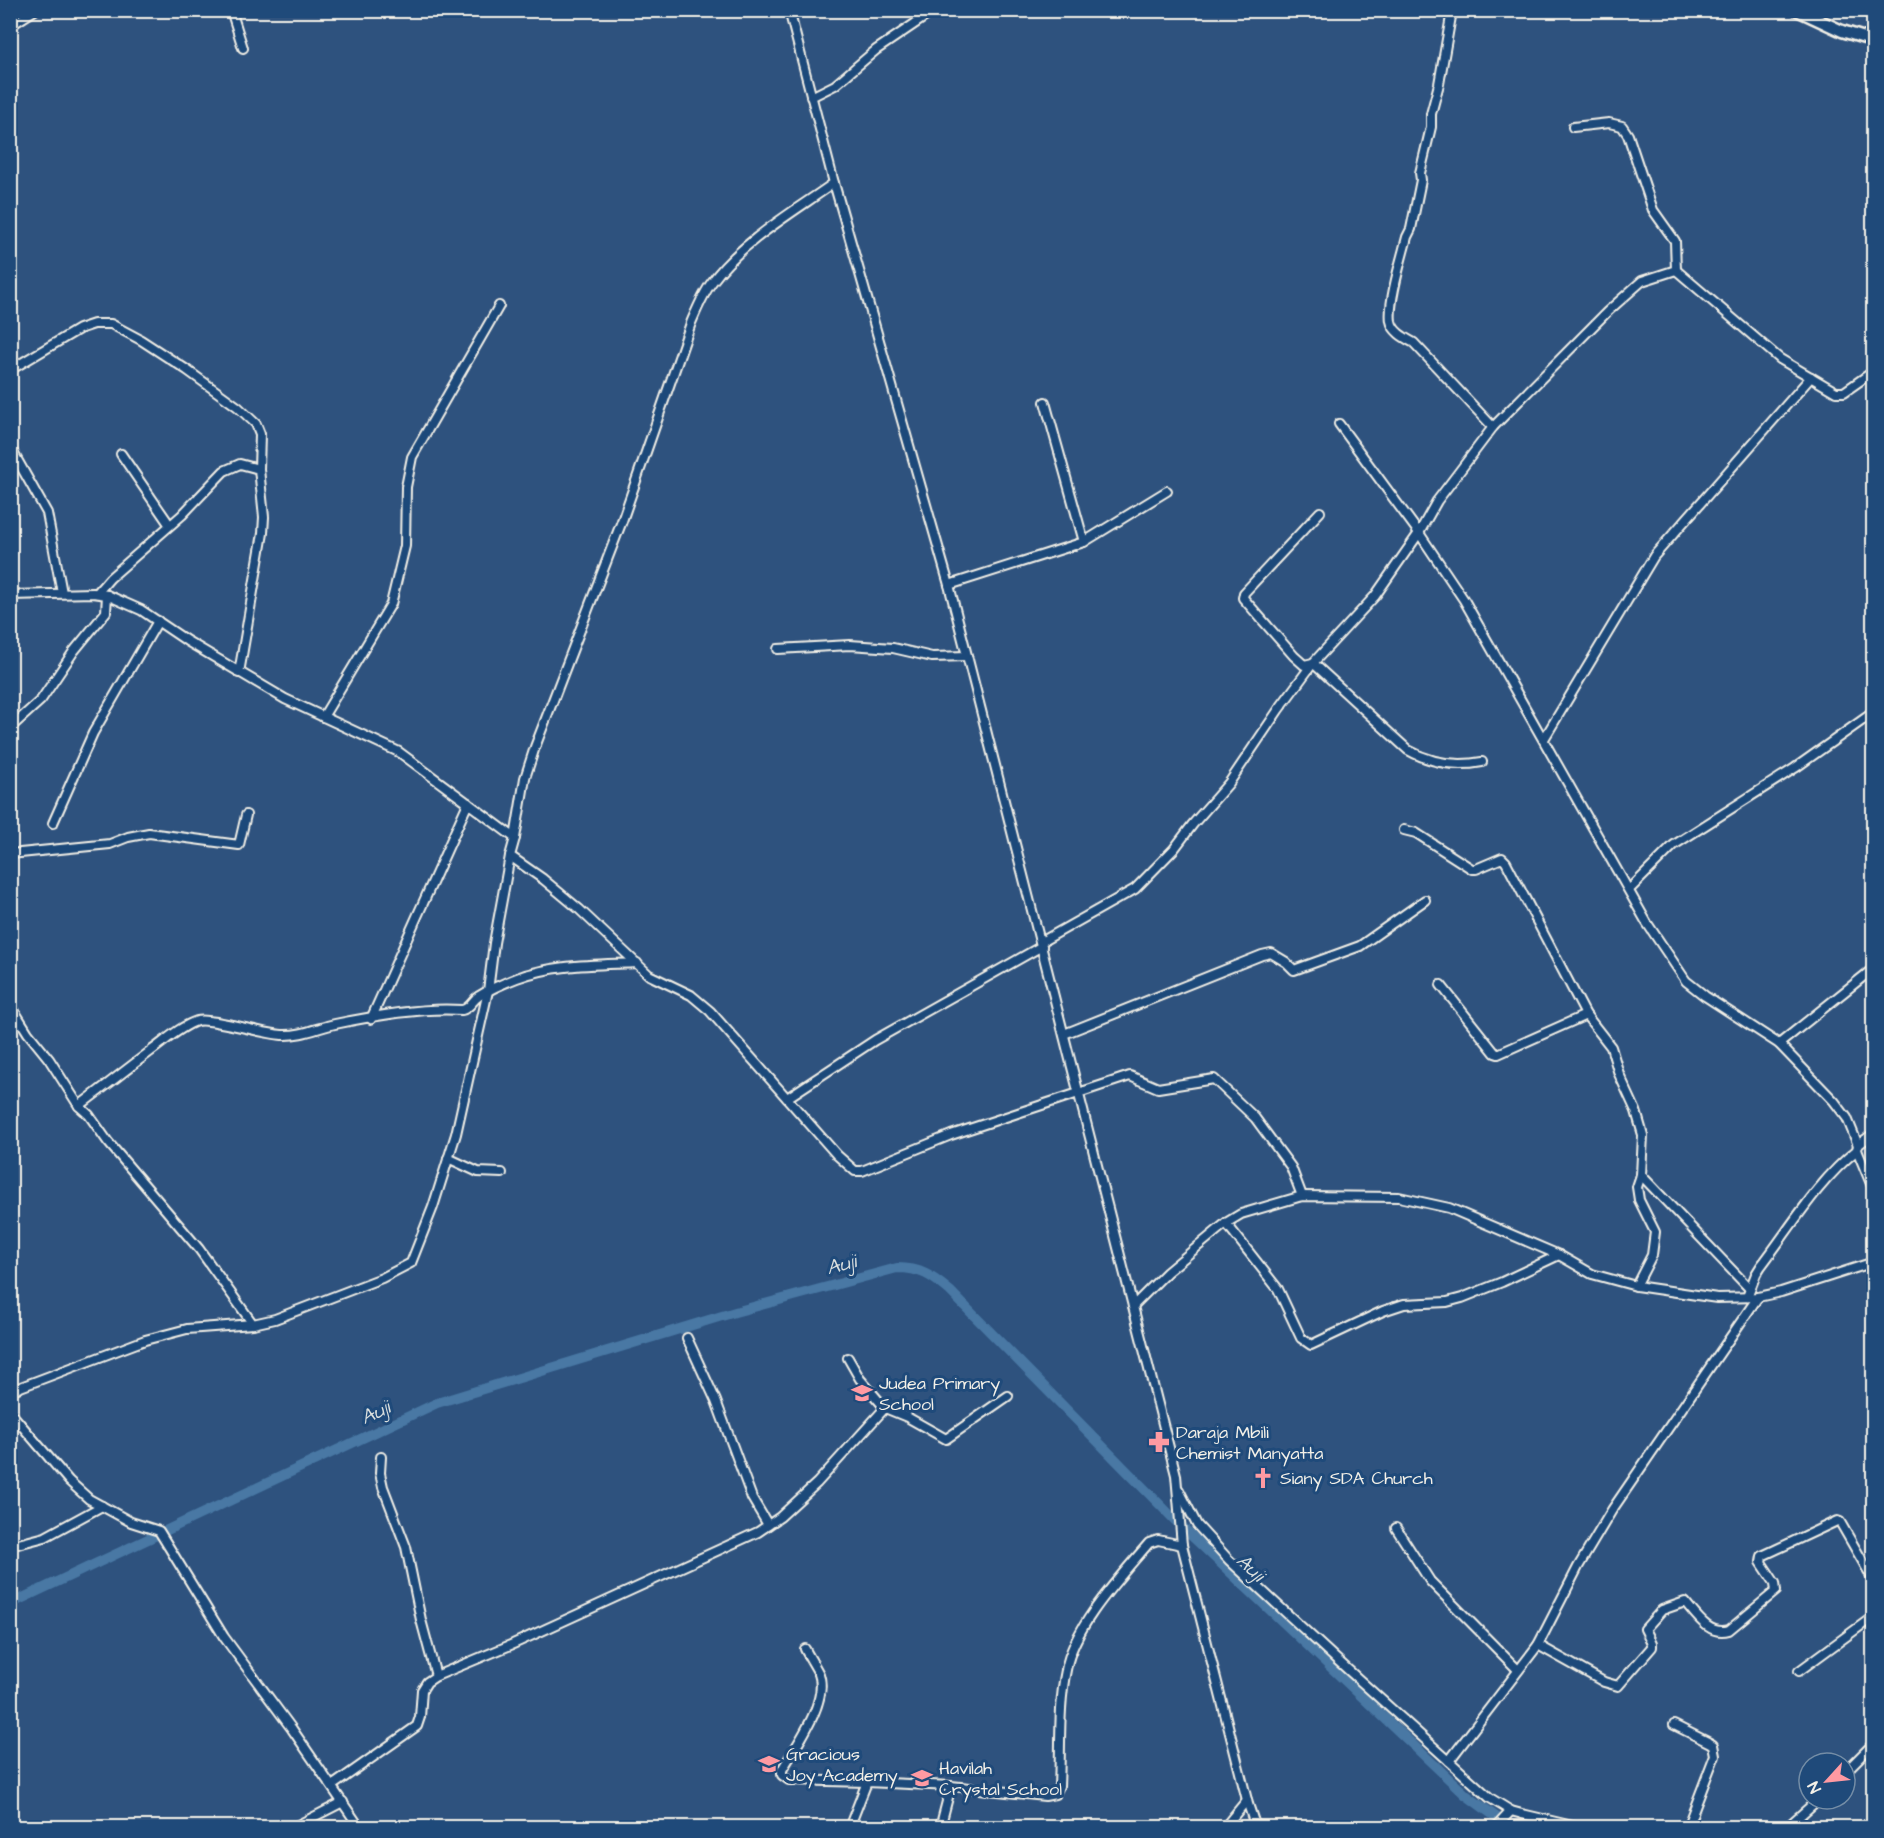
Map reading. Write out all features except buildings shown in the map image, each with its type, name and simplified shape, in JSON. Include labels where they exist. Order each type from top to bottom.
[{"type":"main road","points":[[1797,10],[1842,31],[1874,41]]},
{"type":"street","points":[[10,26],[35,10]]},
{"type":"street","points":[[231,10],[243,48]]},
{"type":"street","points":[[789,10],[834,183],[950,585],[1133,1306],[1177,1486],[1181,1542],[1247,1800],[1256,1827]]},
{"type":"street","points":[[811,97],[835,85],[876,50],[935,10]]},
{"type":"street","points":[[1452,11],[1411,228],[1392,302],[1391,322],[1400,335],[1414,343],[1493,427]]},
{"type":"street","points":[[1573,127],[1609,123],[1622,126],[1628,135],[1653,210],[1675,241],[1676,270],[1780,359],[1836,392],[1844,392],[1874,371]]},
{"type":"street","points":[[10,1391],[145,1340],[187,1329],[253,1324],[275,1319],[382,1278],[411,1263],[421,1241],[456,1134],[488,991],[494,943],[525,777],[622,521],[691,323],[713,280],[736,256],[834,183]]},
{"type":"street","points":[[787,1098],[875,1040],[1135,889],[1174,849],[1229,783],[1313,663],[1375,596],[1419,533],[1437,501],[1493,427],[1607,312],[1642,281],[1676,270]]},
{"type":"street","points":[[323,717],[391,604],[405,546],[406,487],[412,457],[500,306]]},
{"type":"street","points":[[10,370],[79,329],[94,324],[111,324],[141,340],[187,370],[238,407],[256,424],[260,434],[259,469],[264,517],[263,533],[239,673]]},
{"type":"street","points":[[1544,739],[1654,556],[1811,377]]},
{"type":"street","points":[[1045,402],[1084,542]]},
{"type":"street","points":[[1339,424],[1419,533],[1464,600],[1647,923],[1686,981],[1779,1044],[1834,1101],[1846,1118],[1874,1191]]},
{"type":"street","points":[[10,447],[47,513],[62,593]]},
{"type":"street","points":[[121,454],[170,524]]},
{"type":"street","points":[[97,593],[110,578],[182,515],[229,467],[240,464],[259,469]]},
{"type":"street","points":[[950,585],[1084,542],[1167,490]]},
{"type":"street","points":[[1313,663],[1304,665],[1294,656],[1244,598],[1244,593],[1320,512]]},
{"type":"street","points":[[10,595],[97,593],[141,610],[239,673],[285,699],[399,752],[515,838]]},
{"type":"street","points":[[10,728],[41,700],[74,651],[106,612],[107,595]]},
{"type":"street","points":[[52,823],[93,733],[158,621]]},
{"type":"street","points":[[778,649],[850,645],[893,648],[932,657],[968,656]]},
{"type":"street","points":[[1313,663],[1408,750],[1426,759],[1457,765],[1482,762]]},
{"type":"street","points":[[1629,890],[1674,845],[1795,768],[1874,712]]},
{"type":"street","points":[[371,1018],[468,803]]},
{"type":"street","points":[[10,854],[110,844],[128,837],[149,833],[239,845],[246,815]]},
{"type":"street","points":[[1404,830],[1416,833],[1472,869],[1502,858],[1506,862],[1586,1015],[1611,1047],[1643,1135],[1641,1176],[1637,1187],[1639,1200],[1655,1232],[1652,1255],[1636,1286]]},
{"type":"street","points":[[510,856],[579,909],[649,975],[691,995],[710,1011],[846,1165],[855,1171],[862,1172],[940,1139],[1130,1076],[1158,1088],[1214,1079],[1255,1118],[1291,1167],[1302,1196]]},
{"type":"street","points":[[1064,1034],[1262,955],[1271,953],[1294,970],[1360,946],[1425,900]]},
{"type":"street","points":[[79,1106],[166,1040],[196,1021],[205,1020],[250,1031],[283,1035],[302,1034],[334,1024],[371,1018],[468,1009],[477,997],[488,991],[542,971],[637,963]]},
{"type":"street","points":[[1779,1044],[1874,968]]},
{"type":"street","points":[[1441,984],[1498,1054],[1586,1015]]},
{"type":"street","points":[[10,1004],[79,1106],[199,1249],[253,1324]]},
{"type":"street","points":[[1747,1297],[1756,1274],[1821,1187],[1842,1162],[1874,1133]]},
{"type":"street","points":[[448,1158],[478,1172],[502,1173]]},
{"type":"street","points":[[1641,1176],[1749,1288]]},
{"type":"street","points":[[1133,1306],[1167,1272],[1226,1223],[1242,1214],[1302,1196],[1399,1197],[1456,1211],[1559,1255],[1592,1274],[1636,1286],[1717,1298],[1758,1298],[1874,1262]]},
{"type":"street","points":[[1226,1223],[1278,1289],[1301,1338],[1311,1345],[1383,1311],[1404,1304],[1447,1302],[1462,1298],[1559,1255]]},
{"type":"street","points":[[1449,1761],[1538,1645],[1578,1567],[1612,1510],[1758,1298]]},
{"type":"street","points":[[687,1338],[716,1401],[752,1498],[768,1525]]},
{"type":"street","points":[[848,1358],[860,1379],[885,1408],[946,1439],[1008,1396]]},
{"type":"street","points":[[332,1786],[417,1726],[420,1717],[420,1695],[427,1682],[740,1541],[768,1525],[817,1483],[885,1408]]},
{"type":"street","points":[[10,1412],[69,1481],[89,1499],[131,1522],[159,1532],[224,1637],[360,1827]]},
{"type":"street","points":[[381,1457],[380,1473],[383,1487],[406,1547],[436,1676]]},
{"type":"street","points":[[1177,1486],[1197,1525],[1207,1538],[1270,1599],[1490,1798],[1509,1814],[1581,1827]]},
{"type":"street","points":[[10,1546],[45,1537],[102,1506]]},
{"type":"street","points":[[1538,1645],[1604,1682],[1618,1686],[1652,1647],[1652,1642],[1645,1629],[1662,1610],[1685,1602],[1708,1627],[1721,1632],[1729,1630],[1776,1591],[1775,1583],[1761,1562],[1762,1556],[1837,1521],[1840,1522],[1874,1581]]},
{"type":"street","points":[[1396,1528],[1430,1581],[1518,1670]]},
{"type":"street","points":[[805,1649],[819,1675],[821,1687],[811,1721],[782,1770],[782,1775],[789,1780],[951,1786],[1045,1796],[1055,1794],[1059,1786],[1062,1700],[1066,1669],[1075,1644],[1104,1597],[1149,1542],[1158,1540],[1181,1542]]},
{"type":"street","points":[[1799,1671],[1874,1616]]},
{"type":"street","points":[[1674,1725],[1710,1743],[1715,1755],[1687,1827]]},
{"type":"street","points":[[1857,1760],[1874,1743]]},
{"type":"street","points":[[849,1827],[867,1782]]},
{"type":"street","points":[[940,1827],[951,1786]]},
{"type":"street","points":[[1224,1827],[1247,1800]]},
{"type":"street","points":[[292,1827],[343,1802]]},
{"type":"street","points":[[1786,1827],[1805,1811]]},
{"type":"street","points":[[1497,1826],[1509,1814]]},
{"type":"waterway","name":"Auji","points":[[10,1604],[437,1403],[735,1312],[897,1268],[913,1269],[938,1281],[950,1291],[1174,1519],[1466,1795],[1503,1822],[1519,1828]]},
{"type":"place","name":"Judea Primary School","points":[[862,1393]]},
{"type":"place","name":"Daraja Mbili Chemist Manyatta","points":[[1159,1442]]},
{"type":"place","name":"Siany SDA Church","points":[[1263,1478]]},
{"type":"place","name":"Gracious Joy Academy","points":[[769,1764]]},
{"type":"place","name":"Havilah Crystal School","points":[[922,1778]]}]
